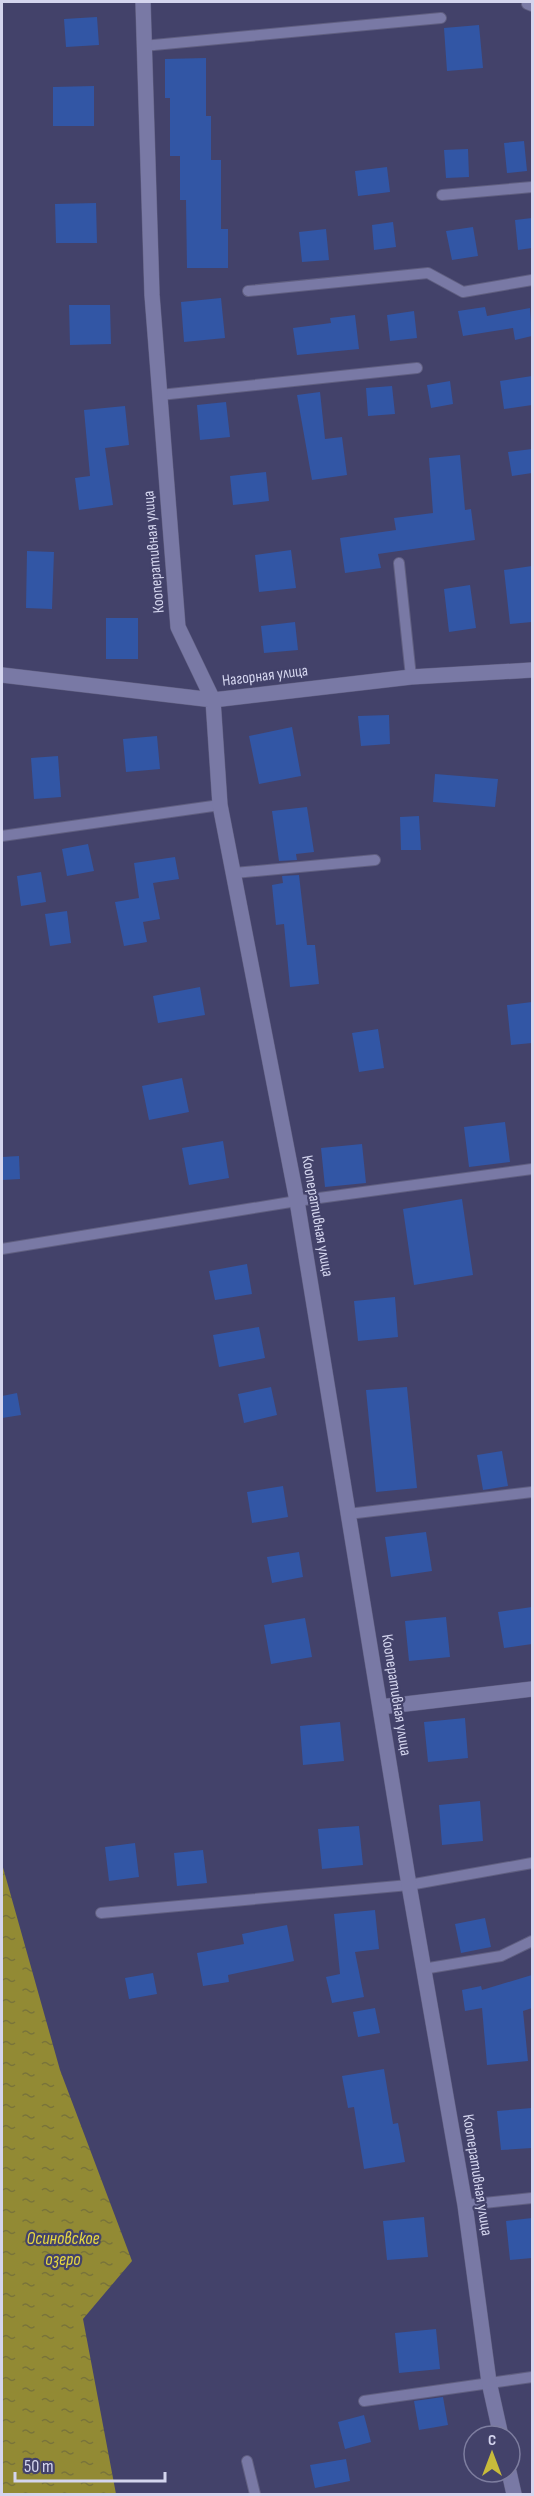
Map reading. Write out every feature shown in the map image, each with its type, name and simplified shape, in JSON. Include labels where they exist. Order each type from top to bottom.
[{"type":"street","name":"Кооперативная улица","points":[[143,2],[152,295],[178,627],[213,700],[220,805],[297,1201],[423,1969],[465,2205],[489,2382],[498,2424]]},
{"type":"street","name":"Нагорная улица","points":[[2,675],[213,700],[411,677],[532,670]]},
{"type":"street","points":[[380,1707],[532,1689]]},
{"type":"lane","points":[[143,46],[441,18]]},
{"type":"lane","points":[[442,195],[532,187]]},
{"type":"lane","points":[[248,291],[428,273],[463,292],[532,280]]},
{"type":"lane","points":[[160,395],[417,368]]},
{"type":"lane","points":[[399,563],[411,677]]},
{"type":"lane","points":[[2,836],[220,805]]},
{"type":"lane","points":[[234,873],[375,860]]},
{"type":"lane","points":[[2,1248],[297,1201],[532,1168]]},
{"type":"lane","points":[[348,1514],[532,1492]]},
{"type":"lane","points":[[101,1913],[409,1885],[532,1863]]},
{"type":"lane","points":[[423,1969],[501,1956],[532,1941]]},
{"type":"lane","points":[[465,2205],[532,2198]]},
{"type":"lane","points":[[364,2402],[532,2376]]},
{"type":"lane","points":[[247,2461],[255,2494]]},
{"type":"water","name":"Осиновское озеро","points":[[2,1864],[60,2070],[132,2261],[83,2319],[116,2494],[2,2494]]},
{"type":"building","points":[[97,17],[99,45],[66,47],[64,19]]},
{"type":"building","points":[[479,25],[483,68],[447,71],[444,28]]},
{"type":"building","points":[[206,58],[206,116],[211,116],[211,160],[221,160],[221,229],[228,229],[228,268],[187,268],[186,200],[180,200],[180,156],[170,156],[170,98],[165,98],[165,59]]},
{"type":"building","points":[[94,86],[94,126],[53,126],[53,87]]},
{"type":"building","points":[[524,141],[527,171],[507,173],[504,143]]},
{"type":"building","points":[[468,149],[469,177],[446,178],[444,150]]},
{"type":"building","points":[[387,167],[390,192],[358,196],[355,171]]},
{"type":"building","points":[[96,203],[97,243],[56,243],[55,204]]},
{"type":"building","points":[[532,218],[532,248],[518,250],[515,220]]},
{"type":"building","points":[[393,222],[396,247],[374,250],[372,225]]},
{"type":"building","points":[[473,227],[478,256],[452,260],[446,231]]},
{"type":"building","points":[[326,229],[329,260],[302,262],[299,232]]},
{"type":"building","points":[[221,298],[225,338],[184,342],[181,302]]},
{"type":"building","points":[[69,305],[110,305],[111,344],[70,345]]},
{"type":"building","points":[[485,307],[487,316],[530,308],[532,336],[515,340],[513,328],[463,336],[458,311]]},
{"type":"building","points":[[414,311],[417,338],[390,341],[387,315]]},
{"type":"building","points":[[355,315],[359,349],[297,355],[293,328],[331,323],[330,318]]},
{"type":"building","points":[[532,376],[532,405],[504,409],[500,381]]},
{"type":"building","points":[[450,381],[453,404],[431,408],[427,385]]},
{"type":"building","points":[[392,386],[395,414],[368,416],[366,388]]},
{"type":"building","points":[[320,392],[325,439],[342,437],[347,475],[312,480],[297,395]]},
{"type":"building","points":[[226,402],[230,437],[200,440],[197,405]]},
{"type":"building","points":[[125,406],[129,445],[105,448],[113,505],[79,510],[75,478],[90,476],[84,410]]},
{"type":"building","points":[[532,449],[532,473],[512,476],[508,452]]},
{"type":"building","points":[[460,455],[465,510],[471,509],[475,540],[378,554],[381,568],[345,573],[340,538],[396,530],[394,518],[433,513],[429,458]]},
{"type":"building","points":[[266,472],[269,501],[233,505],[230,476]]},
{"type":"building","points":[[291,550],[296,588],[259,592],[255,555]]},
{"type":"building","points":[[27,551],[54,552],[52,609],[26,608]]},
{"type":"building","points":[[532,566],[532,622],[510,624],[504,570]]},
{"type":"building","points":[[470,585],[476,628],[449,632],[444,589]]},
{"type":"building","points":[[106,618],[138,618],[138,659],[106,659]]},
{"type":"building","points":[[295,622],[298,650],[264,653],[261,626]]},
{"type":"building","points":[[389,715],[390,744],[361,746],[358,716]]},
{"type":"building","points":[[292,727],[301,776],[259,784],[249,736]]},
{"type":"building","points":[[157,736],[160,769],[126,772],[123,739]]},
{"type":"building","points":[[58,756],[61,797],[34,799],[31,758]]},
{"type":"building","points":[[435,774],[498,779],[495,807],[433,802]]},
{"type":"building","points":[[307,807],[314,852],[296,854],[297,860],[279,861],[272,811]]},
{"type":"building","points":[[419,816],[421,850],[401,850],[400,817]]},
{"type":"building","points":[[88,844],[94,871],[67,876],[62,849]]},
{"type":"building","points":[[175,857],[179,879],[153,883],[160,919],[143,922],[147,942],[124,946],[115,902],[139,898],[134,863]]},
{"type":"building","points":[[41,872],[46,902],[21,906],[17,876]]},
{"type":"building","points":[[299,875],[307,945],[315,945],[319,984],[290,987],[284,924],[276,925],[272,885],[283,883],[282,876]]},
{"type":"building","points":[[67,911],[71,943],[50,946],[45,914]]},
{"type":"building","points":[[200,987],[205,1015],[158,1023],[153,996]]},
{"type":"building","points":[[532,1002],[532,1043],[511,1045],[507,1005]]},
{"type":"building","points":[[378,1029],[384,1068],[359,1072],[352,1033]]},
{"type":"building","points":[[182,1078],[189,1112],[149,1120],[142,1086]]},
{"type":"building","points":[[505,1122],[510,1162],[469,1167],[464,1127]]},
{"type":"building","points":[[223,1141],[229,1178],[189,1185],[182,1148]]},
{"type":"building","points":[[362,1144],[366,1183],[325,1187],[321,1148]]},
{"type":"building","points":[[19,1156],[20,1179],[2,1180],[2,1157]]},
{"type":"building","points":[[462,1199],[473,1275],[414,1285],[403,1209]]},
{"type":"building","points":[[247,1264],[252,1294],[215,1300],[209,1271]]},
{"type":"building","points":[[395,1297],[398,1337],[358,1341],[354,1301]]},
{"type":"building","points":[[259,1327],[265,1358],[219,1367],[213,1335]]},
{"type":"building","points":[[271,1387],[277,1415],[244,1423],[238,1394]]},
{"type":"building","points":[[407,1387],[417,1488],[376,1492],[366,1390]]},
{"type":"building","points":[[17,1393],[21,1415],[2,1418],[2,1396]]},
{"type":"building","points":[[502,1451],[508,1486],[483,1490],[477,1455]]},
{"type":"building","points":[[283,1486],[288,1517],[252,1523],[247,1492]]},
{"type":"building","points":[[426,1532],[432,1571],[391,1577],[385,1537]]},
{"type":"building","points":[[299,1552],[303,1577],[272,1583],[267,1557]]},
{"type":"building","points":[[532,1607],[532,1644],[504,1648],[498,1612]]},
{"type":"building","points":[[446,1617],[450,1657],[409,1661],[405,1621]]},
{"type":"building","points":[[305,1618],[312,1657],[271,1664],[264,1625]]},
{"type":"building","points":[[465,1718],[468,1758],[428,1762],[424,1722]]},
{"type":"building","points":[[340,1722],[344,1761],[303,1765],[300,1726]]},
{"type":"building","points":[[480,1801],[483,1841],[442,1845],[439,1805]]},
{"type":"building","points":[[359,1826],[363,1865],[322,1869],[318,1829]]},
{"type":"building","points":[[135,1843],[139,1877],[109,1881],[105,1847]]},
{"type":"building","points":[[203,1850],[207,1883],[177,1886],[174,1853]]},
{"type":"building","points":[[375,1910],[379,1949],[355,1952],[364,1997],[332,2003],[326,1977],[340,1974],[334,1914]]},
{"type":"building","points":[[485,1918],[491,1947],[461,1953],[455,1924]]},
{"type":"building","points":[[287,1925],[294,1961],[228,1975],[229,1982],[203,1986],[197,1953],[244,1944],[242,1934]]},
{"type":"building","points":[[153,1973],[157,1994],[129,1999],[125,1978]]},
{"type":"building","points":[[532,1975],[532,2008],[523,2011],[528,2061],[487,2065],[482,2008],[465,2011],[462,1990],[481,1986],[482,1990]]},
{"type":"building","points":[[375,2008],[380,2033],[358,2037],[353,2012]]},
{"type":"building","points":[[384,2069],[393,2124],[398,2123],[405,2162],[364,2169],[354,2107],[348,2108],[342,2076]]},
{"type":"building","points":[[532,2108],[532,2148],[501,2150],[497,2111]]},
{"type":"building","points":[[424,2217],[428,2257],[387,2260],[383,2221]]},
{"type":"building","points":[[532,2218],[532,2258],[510,2260],[506,2221]]},
{"type":"building","points":[[436,2329],[440,2369],[399,2373],[395,2333]]},
{"type":"building","points":[[443,2397],[448,2425],[419,2430],[414,2401]]},
{"type":"building","points":[[364,2415],[371,2442],[345,2449],[338,2422]]},
{"type":"building","points":[[346,2459],[350,2481],[315,2488],[310,2465]]}]
